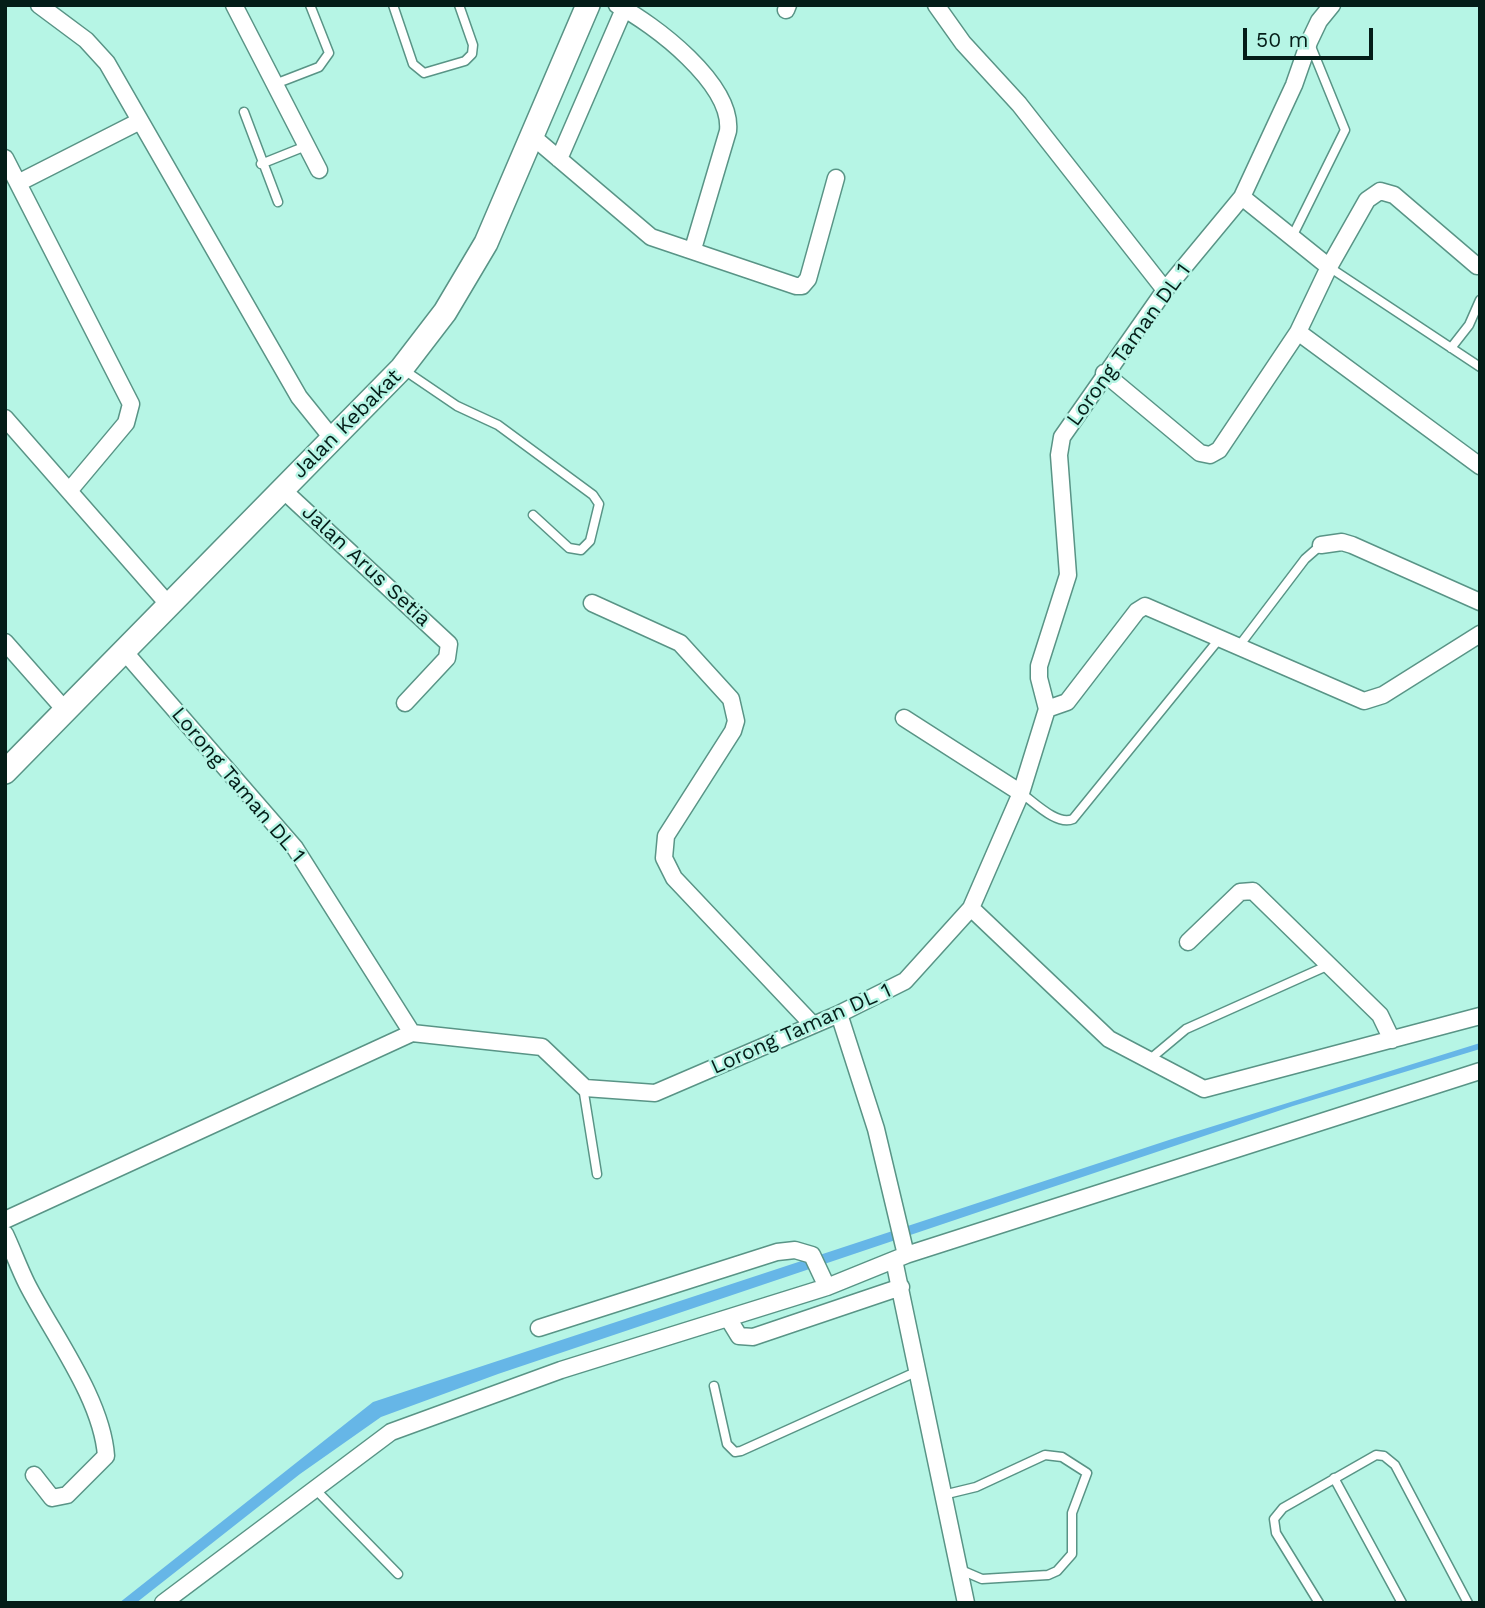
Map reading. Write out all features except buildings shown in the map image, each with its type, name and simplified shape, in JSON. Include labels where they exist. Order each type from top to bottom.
[{"type":"street","points":[[38,5],[96,48],[299,397],[332,438]]},
{"type":"street","points":[[234,5],[319,170]]},
{"type":"street","name":"Jalan Kebakat","points":[[5,772],[402,368],[444,312],[486,243],[588,5]]},
{"type":"street","points":[[936,5],[963,43],[1019,104],[1165,289]]},
{"type":"street","name":"Lorong Taman DL 1","points":[[583,1087],[659,1093],[839,1014],[908,980],[971,908],[1021,793],[1048,709],[1039,678],[1039,666],[1068,575],[1059,449],[1062,437],[1165,289],[1242,197],[1294,85],[1309,42],[1332,5]]},
{"type":"street","points":[[559,159],[620,7],[682,51],[726,111],[728,131],[693,249]]},
{"type":"street","points":[[20,182],[140,121]]},
{"type":"street","points":[[532,136],[651,237],[802,286],[808,279],[836,178]]},
{"type":"street","points":[[5,158],[20,182],[131,404],[126,423],[69,491]]},
{"type":"street","points":[[1104,373],[1200,453],[1210,455],[1219,450],[1298,332],[1329,267],[1367,200],[1380,191],[1394,195],[1478,268]]},
{"type":"street","points":[[1242,197],[1329,267]]},
{"type":"street","points":[[1298,332],[1480,466]]},
{"type":"street","points":[[5,418],[168,604]]},
{"type":"street","name":"Jalan Arus Setia","points":[[282,489],[449,644],[447,658],[405,703]]},
{"type":"street","points":[[1321,545],[1342,542],[1352,545],[1480,602]]},
{"type":"street","points":[[592,603],[677,640],[732,699],[736,721],[733,732],[666,836],[664,858],[674,878],[813,1025]]},
{"type":"street","points":[[1048,709],[1067,702],[1140,608],[1150,607],[1364,701],[1383,695],[1480,634]]},
{"type":"street","points":[[5,642],[65,710]]},
{"type":"street","name":"Lorong Taman DL 1","points":[[123,650],[295,848],[412,1033]]},
{"type":"street","points":[[904,718],[1021,793]]},
{"type":"street","points":[[1188,942],[1240,892],[1253,891],[1380,1015],[1392,1040]]},
{"type":"street","points":[[971,908],[1107,1037],[1200,1087],[1213,1089],[1480,1016]]},
{"type":"street","points":[[839,1014],[862,1078],[896,1212],[901,1253],[901,1287],[966,1603]]},
{"type":"street","points":[[5,1220],[412,1033],[542,1047],[583,1087]]},
{"type":"street","points":[[163,1603],[394,1432],[561,1370],[801,1295],[901,1253],[1480,1071]]},
{"type":"street","points":[[5,1234],[27,1284],[81,1380],[105,1443],[106,1456],[67,1495],[52,1498],[34,1475]]},
{"type":"street","points":[[540,1328],[777,1252],[795,1250],[812,1255],[826,1283]]},
{"type":"street","points":[[728,1318],[734,1331],[746,1338],[808,1320],[901,1287]]},
{"type":"street","points":[[801,1295],[808,1320]]},
{"type":"lane","points":[[275,84],[319,67],[329,53],[310,5]]},
{"type":"lane","points":[[393,5],[413,64],[424,73],[465,61],[472,54],[473,45],[459,5]]},
{"type":"lane","points":[[1292,237],[1345,130],[1309,42]]},
{"type":"lane","points":[[244,112],[261,164],[278,202]]},
{"type":"lane","points":[[261,164],[306,146]]},
{"type":"lane","points":[[1329,267],[1480,367]]},
{"type":"lane","points":[[1451,348],[1469,325],[1480,300]]},
{"type":"lane","points":[[402,368],[457,406],[498,425],[593,495],[599,504],[590,541],[581,550],[569,548],[533,515]]},
{"type":"lane","points":[[1239,646],[1305,559],[1321,545]]},
{"type":"lane","points":[[1021,793],[1062,821],[1075,817],[1220,638]]},
{"type":"lane","points":[[1149,1060],[1186,1029],[1329,965]]},
{"type":"lane","points":[[583,1087],[597,1174]]},
{"type":"lane","points":[[714,1387],[727,1444],[735,1452],[918,1371]]},
{"type":"lane","points":[[943,1495],[976,1487],[1045,1455],[1062,1457],[1087,1473],[1072,1513],[1072,1554],[1057,1570],[1048,1575],[982,1579],[958,1568]]},
{"type":"lane","points":[[1319,1603],[1276,1533],[1274,1519],[1283,1508],[1369,1457],[1384,1456],[1390,1459],[1468,1603]]},
{"type":"lane","points":[[1334,1478],[1402,1603]]},
{"type":"lane","points":[[315,1489],[398,1574]]},
{"type":"water","points":[[1480,1043],[1480,1049],[1293,1106],[498,1374],[381,1417],[300,1474],[136,1603],[119,1603],[373,1402],[1172,1139]]}]
